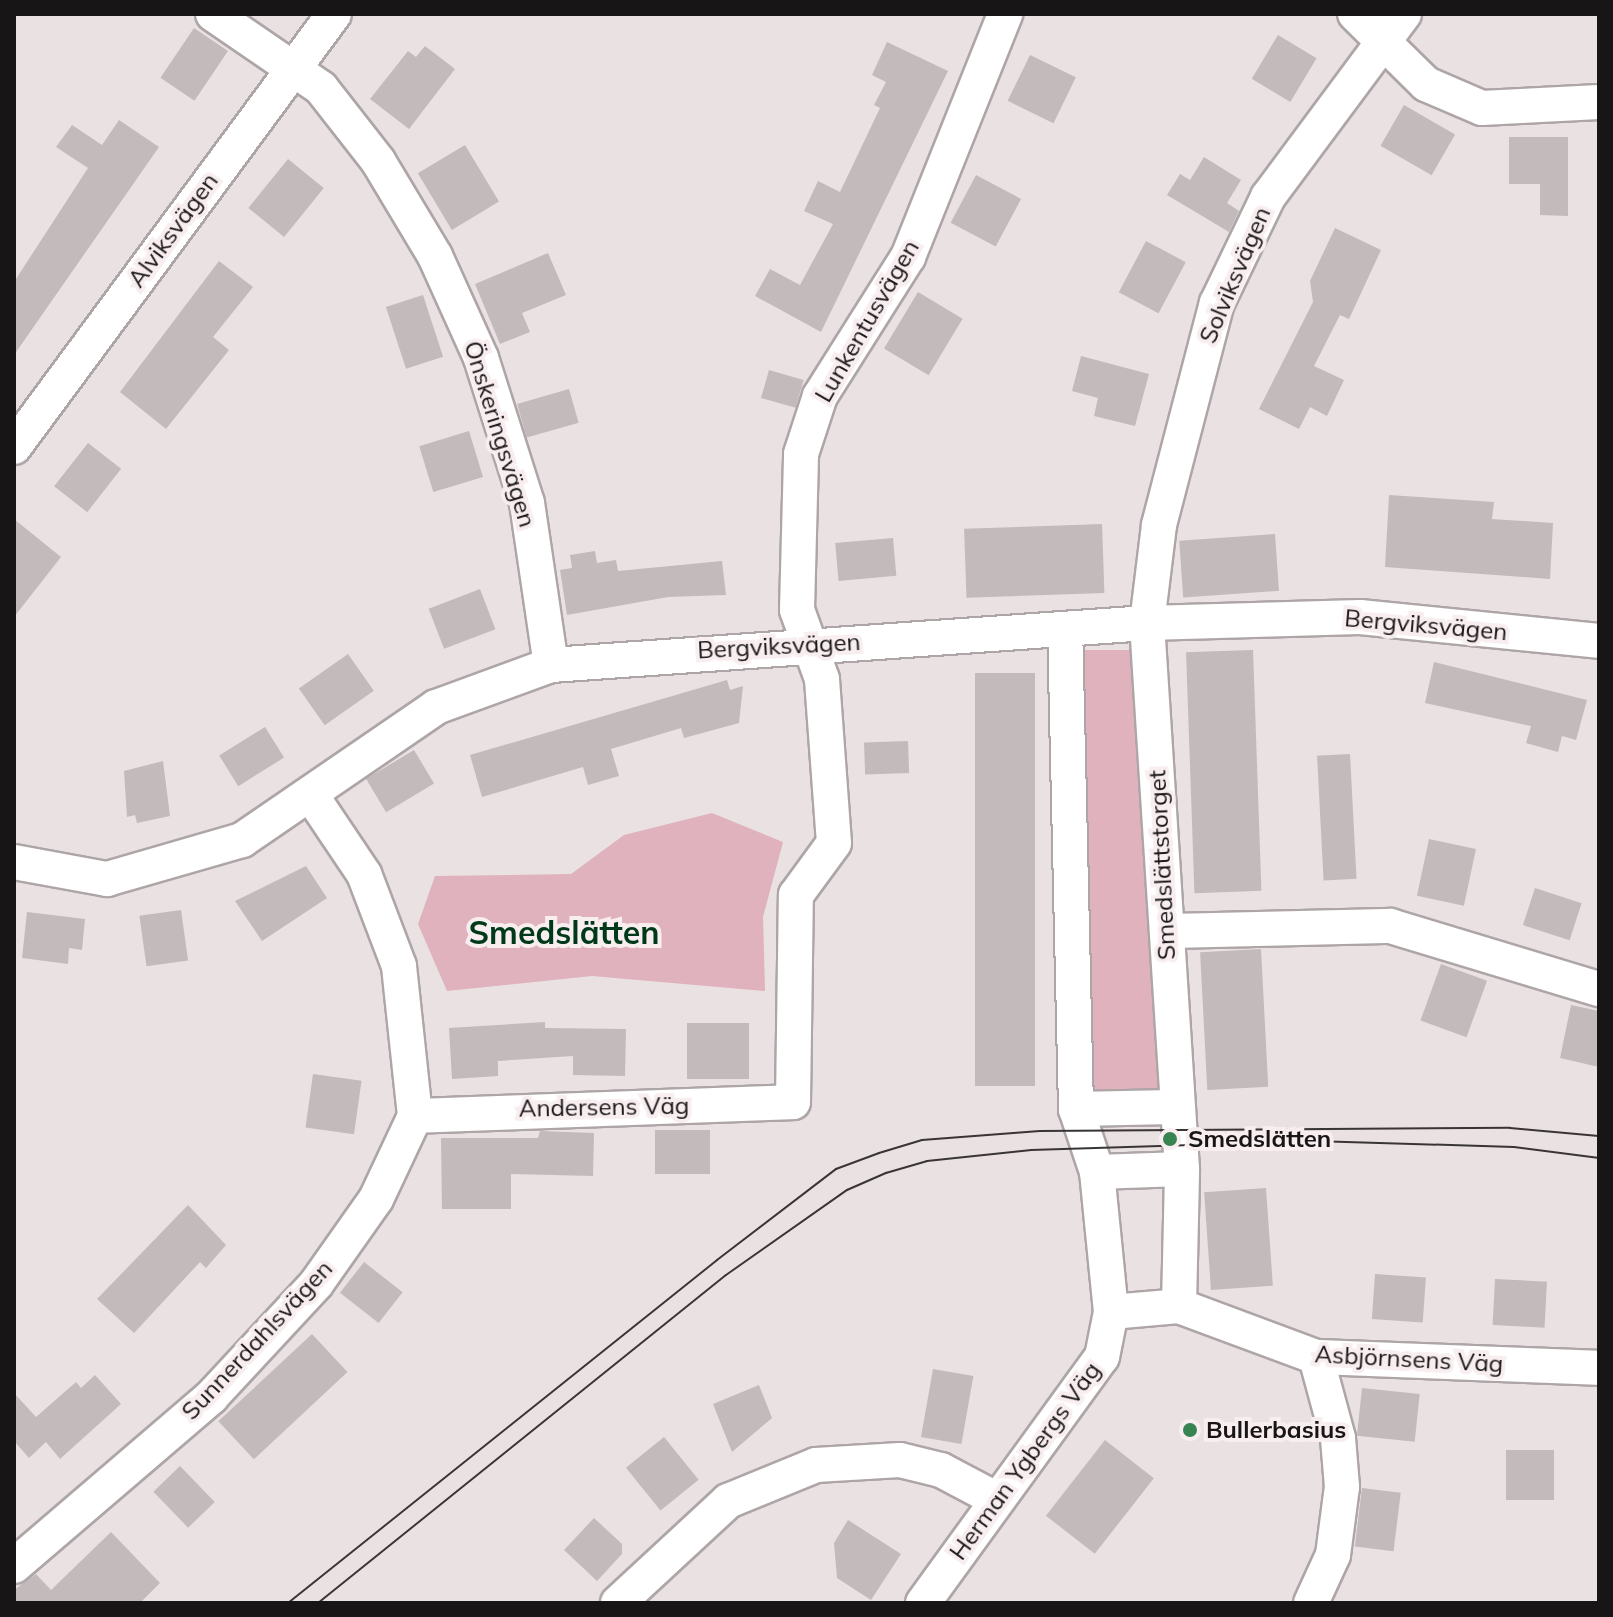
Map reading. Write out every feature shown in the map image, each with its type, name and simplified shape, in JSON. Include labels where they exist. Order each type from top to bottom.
[{"type":"street","name":"Önskeringsvägen","points":[[213,14],[321,88],[378,161],[435,256],[481,358],[527,503],[551,665]]},
{"type":"street","name":"Alviksvägen","points":[[14,447],[334,14]]},
{"type":"street","name":"Lunkentusvägen","points":[[793,1102],[796,895],[834,843],[822,679],[807,645],[797,610],[801,454],[820,396],[908,257],[1005,14]]},
{"type":"street","points":[[1355,14],[1392,26],[1426,84],[1482,108],[1599,102]]},
{"type":"street","name":"Solviksvägen","points":[[1147,623],[1183,410],[1217,303],[1268,197],[1392,26]]},
{"type":"street","name":"Bergviksvägen","points":[[14,862],[107,879],[242,840],[436,707],[551,665],[1147,623],[1360,617],[1599,641]]},
{"type":"street","name":"Smedslättstorget","points":[[1147,623],[1167,931],[1173,1107],[1182,1169],[1179,1306]]},
{"type":"street","points":[[1065,629],[1076,1109],[1097,1172],[1111,1312],[1179,1306]]},
{"type":"street","points":[[311,795],[364,874],[399,966],[415,1116]]},
{"type":"street","points":[[1167,931],[1390,926],[1599,989]]},
{"type":"street","name":"Andersens Väg","points":[[415,1116],[793,1102]]},
{"type":"street","points":[[1076,1109],[1173,1107]]},
{"type":"street","name":"Sunnerdahlsvägen","points":[[14,1566],[211,1397],[316,1284],[376,1199],[415,1116]]},
{"type":"street","points":[[1097,1172],[1182,1169]]},
{"type":"street","name":"Asbjörnsens Väg","points":[[1179,1306],[1316,1357],[1599,1368]]},
{"type":"street","name":"Herman Ygbergs Väg","points":[[923,1603],[1102,1357],[1111,1312]]},
{"type":"street","points":[[1311,1603],[1333,1555],[1342,1487],[1338,1438],[1316,1357]]},
{"type":"street","points":[[618,1603],[728,1501],[816,1465],[900,1460],[941,1470],[996,1499]]},
{"type":"shaded area","points":[[1078,650],[1137,650],[1159,1093],[1086,1094]]},
{"type":"shaded area","points":[[712,813],[783,842],[763,917],[765,991],[592,976],[447,991],[418,924],[435,876],[571,874],[624,835]]},
{"type":"building","points":[[194,28],[228,51],[194,101],[160,78]]},
{"type":"building","points":[[1278,35],[1317,58],[1290,102],[1252,79]]},
{"type":"building","points":[[887,42],[948,71],[821,332],[755,296],[770,269],[800,285],[833,224],[804,211],[818,181],[840,192],[880,108],[874,105],[886,82],[872,75]]},
{"type":"building","points":[[425,46],[455,69],[409,129],[370,99],[408,51],[416,57]]},
{"type":"building","points":[[1030,55],[1076,77],[1053,123],[1008,101]]},
{"type":"building","points":[[1404,105],[1455,134],[1432,175],[1380,146]]},
{"type":"building","points":[[119,120],[159,147],[14,355],[14,282],[88,168],[56,147],[72,125],[102,145]]},
{"type":"building","points":[[1509,137],[1568,137],[1568,216],[1540,215],[1540,184],[1509,184]]},
{"type":"building","points":[[465,145],[499,202],[452,230],[418,173]]},
{"type":"building","points":[[1204,157],[1241,180],[1227,203],[1239,211],[1229,232],[1167,195],[1180,174],[1190,180]]},
{"type":"building","points":[[288,159],[324,188],[284,237],[248,208]]},
{"type":"building","points":[[976,175],[1021,199],[996,247],[951,223]]},
{"type":"building","points":[[1335,228],[1381,250],[1349,319],[1340,315],[1314,366],[1344,380],[1327,416],[1310,407],[1299,429],[1259,409],[1313,302],[1310,281]]},
{"type":"building","points":[[1146,241],[1186,262],[1159,313],[1119,292]]},
{"type":"building","points":[[548,253],[566,295],[522,313],[530,332],[500,344],[475,284]]},
{"type":"building","points":[[219,261],[253,287],[213,337],[229,350],[166,429],[120,392]]},
{"type":"building","points":[[918,292],[963,319],[929,375],[884,349]]},
{"type":"building","points":[[423,295],[443,357],[406,369],[386,307]]},
{"type":"building","points":[[1081,356],[1149,374],[1135,426],[1094,416],[1098,398],[1072,391]]},
{"type":"building","points":[[769,370],[804,380],[796,408],[761,398]]},
{"type":"building","points":[[569,389],[579,423],[527,438],[517,404]]},
{"type":"building","points":[[469,431],[483,477],[433,492],[419,446]]},
{"type":"building","points":[[88,443],[121,469],[87,512],[54,486]]},
{"type":"building","points":[[1389,495],[1494,502],[1492,519],[1553,523],[1550,579],[1385,567]]},
{"type":"building","points":[[14,519],[61,557],[14,617]]},
{"type":"building","points":[[1102,524],[1104,593],[966,598],[964,529]]},
{"type":"building","points":[[1275,534],[1279,591],[1183,598],[1179,541]]},
{"type":"building","points":[[893,538],[896,576],[839,581],[835,543]]},
{"type":"building","points":[[595,551],[597,563],[616,560],[618,571],[722,561],[726,595],[668,597],[567,615],[560,570],[572,568],[570,555]]},
{"type":"building","points":[[480,589],[495,629],[444,649],[429,609]]},
{"type":"building","points":[[1253,650],[1261,891],[1194,893],[1186,652]]},
{"type":"building","points":[[348,654],[374,691],[325,725],[299,688]]},
{"type":"building","points":[[1434,662],[1587,700],[1576,740],[1562,736],[1558,752],[1526,743],[1531,726],[1425,703]]},
{"type":"building","points":[[975,673],[1035,673],[1035,1086],[975,1086]]},
{"type":"building","points":[[727,680],[730,690],[743,686],[739,723],[684,738],[681,728],[611,749],[619,776],[588,785],[583,767],[482,797],[470,755]]},
{"type":"building","points":[[265,727],[284,758],[238,786],[219,756]]},
{"type":"building","points":[[908,741],[909,773],[865,775],[864,743]]},
{"type":"building","points":[[414,750],[434,783],[386,812],[366,779]]},
{"type":"building","points":[[1350,754],[1357,879],[1324,881],[1317,756]]},
{"type":"building","points":[[163,761],[170,816],[137,823],[135,815],[127,817],[124,771]]},
{"type":"building","points":[[1429,839],[1476,849],[1464,906],[1417,896]]},
{"type":"building","points":[[306,866],[327,898],[262,941],[235,901]]},
{"type":"building","points":[[1535,888],[1582,903],[1570,940],[1523,925]]},
{"type":"building","points":[[181,910],[188,961],[147,966],[139,916]]},
{"type":"building","points":[[27,912],[85,919],[82,950],[69,948],[68,964],[22,958]]},
{"type":"building","points":[[1261,949],[1268,1087],[1207,1090],[1200,952]]},
{"type":"building","points":[[1441,964],[1487,981],[1467,1037],[1420,1020]]},
{"type":"building","points":[[1571,1005],[1599,1011],[1599,1067],[1560,1058]]},
{"type":"building","points":[[545,1022],[545,1028],[626,1029],[625,1076],[573,1075],[573,1056],[498,1061],[498,1076],[452,1079],[449,1028]]},
{"type":"building","points":[[687,1023],[749,1023],[749,1079],[687,1079]]},
{"type":"building","points":[[313,1074],[362,1081],[354,1134],[305,1127]]},
{"type":"building","points":[[655,1130],[710,1130],[710,1174],[655,1174]]},
{"type":"building","points":[[540,1131],[594,1133],[593,1176],[511,1174],[511,1209],[442,1209],[441,1138],[538,1138]]},
{"type":"building","points":[[1266,1188],[1273,1286],[1211,1290],[1204,1192]]},
{"type":"building","points":[[188,1205],[226,1245],[206,1268],[200,1262],[134,1333],[97,1299]]},
{"type":"building","points":[[364,1262],[403,1292],[379,1323],[340,1293]]},
{"type":"building","points":[[1375,1274],[1426,1278],[1423,1322],[1372,1319]]},
{"type":"building","points":[[1495,1279],[1547,1282],[1545,1328],[1493,1325]]},
{"type":"building","points":[[312,1334],[347,1372],[254,1459],[218,1421]]},
{"type":"building","points":[[933,1369],[973,1376],[961,1444],[921,1437]]},
{"type":"building","points":[[95,1375],[121,1404],[60,1459],[46,1442],[29,1458],[14,1441],[14,1393],[36,1417],[76,1382],[81,1388]]},
{"type":"building","points":[[759,1385],[772,1418],[732,1452],[713,1404]]},
{"type":"building","points":[[1362,1388],[1420,1394],[1415,1442],[1357,1436]]},
{"type":"building","points":[[664,1437],[699,1480],[661,1511],[626,1468]]},
{"type":"building","points":[[1105,1440],[1154,1478],[1095,1554],[1046,1516]]},
{"type":"building","points":[[1506,1450],[1554,1450],[1554,1500],[1506,1500]]},
{"type":"building","points":[[180,1466],[215,1502],[188,1528],[153,1492]]},
{"type":"building","points":[[1362,1488],[1401,1493],[1394,1551],[1355,1547]]},
{"type":"building","points":[[594,1518],[622,1544],[622,1554],[597,1581],[564,1550]]},
{"type":"building","points":[[848,1520],[901,1554],[871,1600],[837,1578],[834,1543]]},
{"type":"building","points":[[111,1532],[160,1583],[140,1603],[14,1603],[14,1590],[36,1574],[51,1590]]},
{"type":"tram line","points":[[288,1603],[717,1260],[836,1169],[879,1153],[922,1140],[1040,1131],[1510,1128],[1599,1136]]},
{"type":"tram line","points":[[318,1603],[726,1275],[847,1190],[886,1173],[927,1161],[1031,1150],[1313,1141],[1514,1147],[1599,1158]]},
{"type":"place","name":"Smedslätten","points":[[1170,1139]]},
{"type":"place","name":"Bullerbasius","points":[[1190,1430]]},
{"type":"district","name":"Smedslätten","points":[[564,932]]}]
